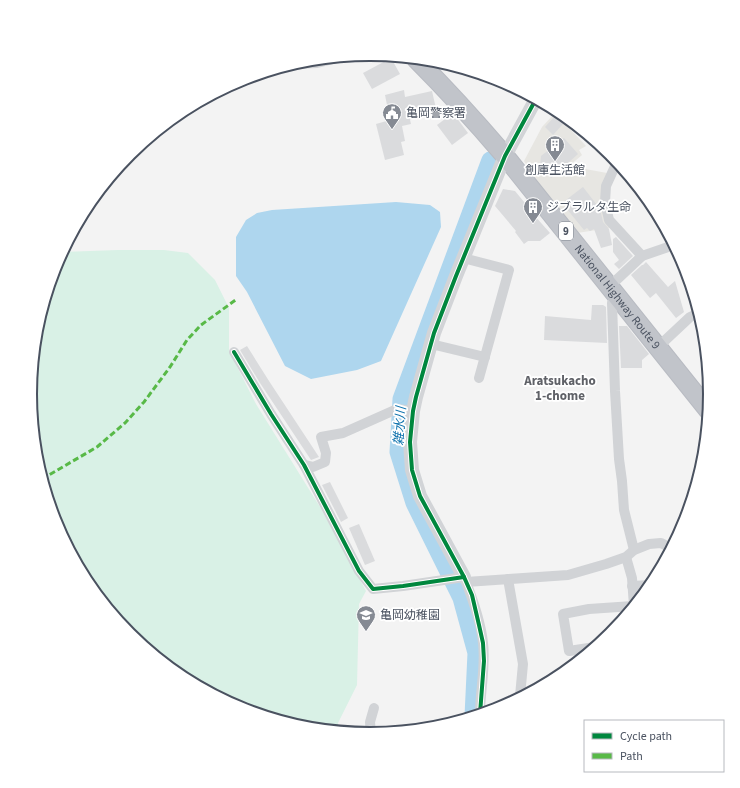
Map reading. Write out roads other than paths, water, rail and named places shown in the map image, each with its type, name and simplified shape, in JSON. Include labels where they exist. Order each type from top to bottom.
[{"type":"highway","name":"National Highway Route 9","points":[[422,65],[456,100],[505,156],[703,403]]},
{"type":"street","points":[[480,708],[484,662],[483,643],[472,595],[465,579],[420,496],[412,470],[410,442],[416,397],[434,333],[505,156],[533,104]]},
{"type":"street","points":[[614,168],[606,186],[605,202],[609,220],[642,256]]},
{"type":"street","points":[[633,598],[630,553],[619,459],[612,303],[614,291],[642,256],[669,247]]},
{"type":"street","points":[[463,258],[509,270],[479,378]]},
{"type":"street","points":[[658,347],[690,317],[694,315]]},
{"type":"street","points":[[431,344],[485,357]]},
{"type":"street","points":[[234,352],[304,465],[358,571],[373,589],[465,579],[508,579],[568,575],[606,564],[649,544],[661,543],[666,546]]},
{"type":"street","points":[[304,465],[313,467],[325,462],[326,453],[321,437],[343,433],[397,409],[413,411]]},
{"type":"street","points":[[508,579],[523,664],[520,691]]},
{"type":"street","points":[[632,586],[642,586]]},
{"type":"street","points":[[585,648],[569,650],[563,614],[589,609],[626,607]]},
{"type":"street","points":[[370,727],[370,722],[374,708]]},
{"type":"water","points":[[396,202],[430,205],[440,212],[441,227],[381,361],[357,370],[311,379],[285,366],[247,292],[236,276],[236,237],[246,220],[257,213],[272,210]]},
{"type":"waterway","name":"雑水川","points":[[473,710],[476,653],[461,598],[414,503],[398,452],[401,399],[490,160]]},
{"type":"place","name":"亀岡警察署","points":[[392,130]]},
{"type":"place","name":"創庫生活館","points":[[555,162]]},
{"type":"place","name":"ジブラルタ生命","points":[[533,224]]},
{"type":"place","name":"亀岡幼稚園","points":[[366,632]]},
{"type":"district","name":"Aratsukacho 1-chome","points":[[560,388]]}]
